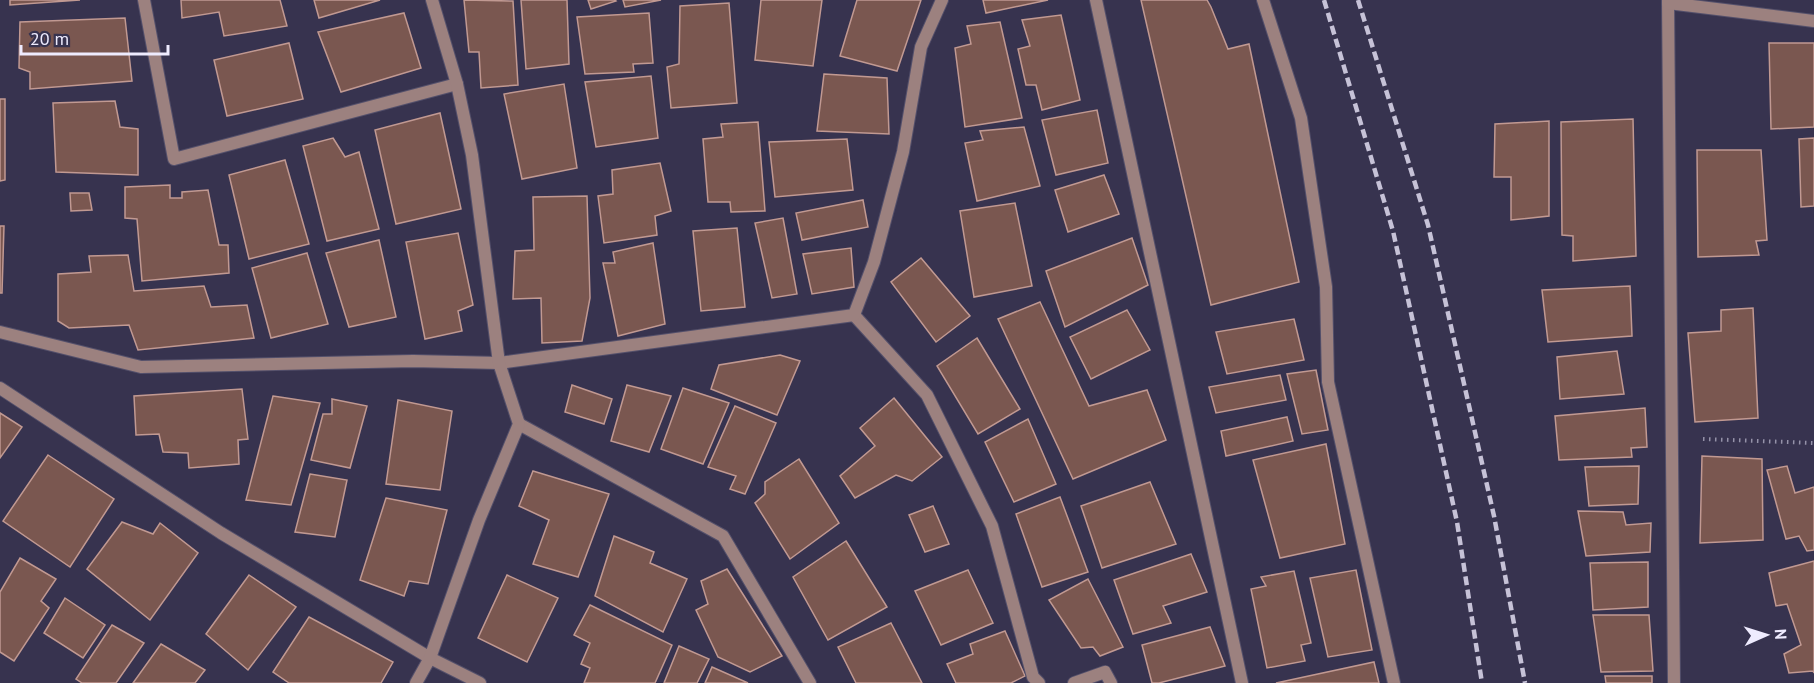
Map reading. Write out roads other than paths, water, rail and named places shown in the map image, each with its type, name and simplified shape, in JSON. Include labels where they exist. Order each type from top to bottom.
[{"type":"street","points":[[144,0],[174,159],[458,84]]},
{"type":"street","points":[[416,683],[430,658],[479,520],[519,424],[499,363],[472,155],[458,84],[432,0]]},
{"type":"street","points":[[854,315],[874,262],[903,152],[921,47],[942,0]]},
{"type":"street","points":[[1096,0],[1242,683]]},
{"type":"street","points":[[1263,0],[1301,118],[1326,287],[1329,382],[1394,683]]},
{"type":"street","points":[[1674,683],[1668,2],[1814,21]]},
{"type":"street","points":[[0,332],[141,368],[413,361],[499,363],[854,315]]},
{"type":"street","points":[[854,315],[927,395],[992,526],[1033,677],[1039,683]]},
{"type":"street","points":[[0,388],[221,533],[430,658],[480,683]]},
{"type":"street","points":[[519,424],[723,536],[810,683]]},
{"type":"street","points":[[1074,683],[1105,672],[1111,683]]},
{"type":"railway","points":[[1324,0],[1393,231],[1457,522],[1482,683]]},
{"type":"railway","points":[[1358,0],[1428,225],[1494,516],[1525,683]]}]
